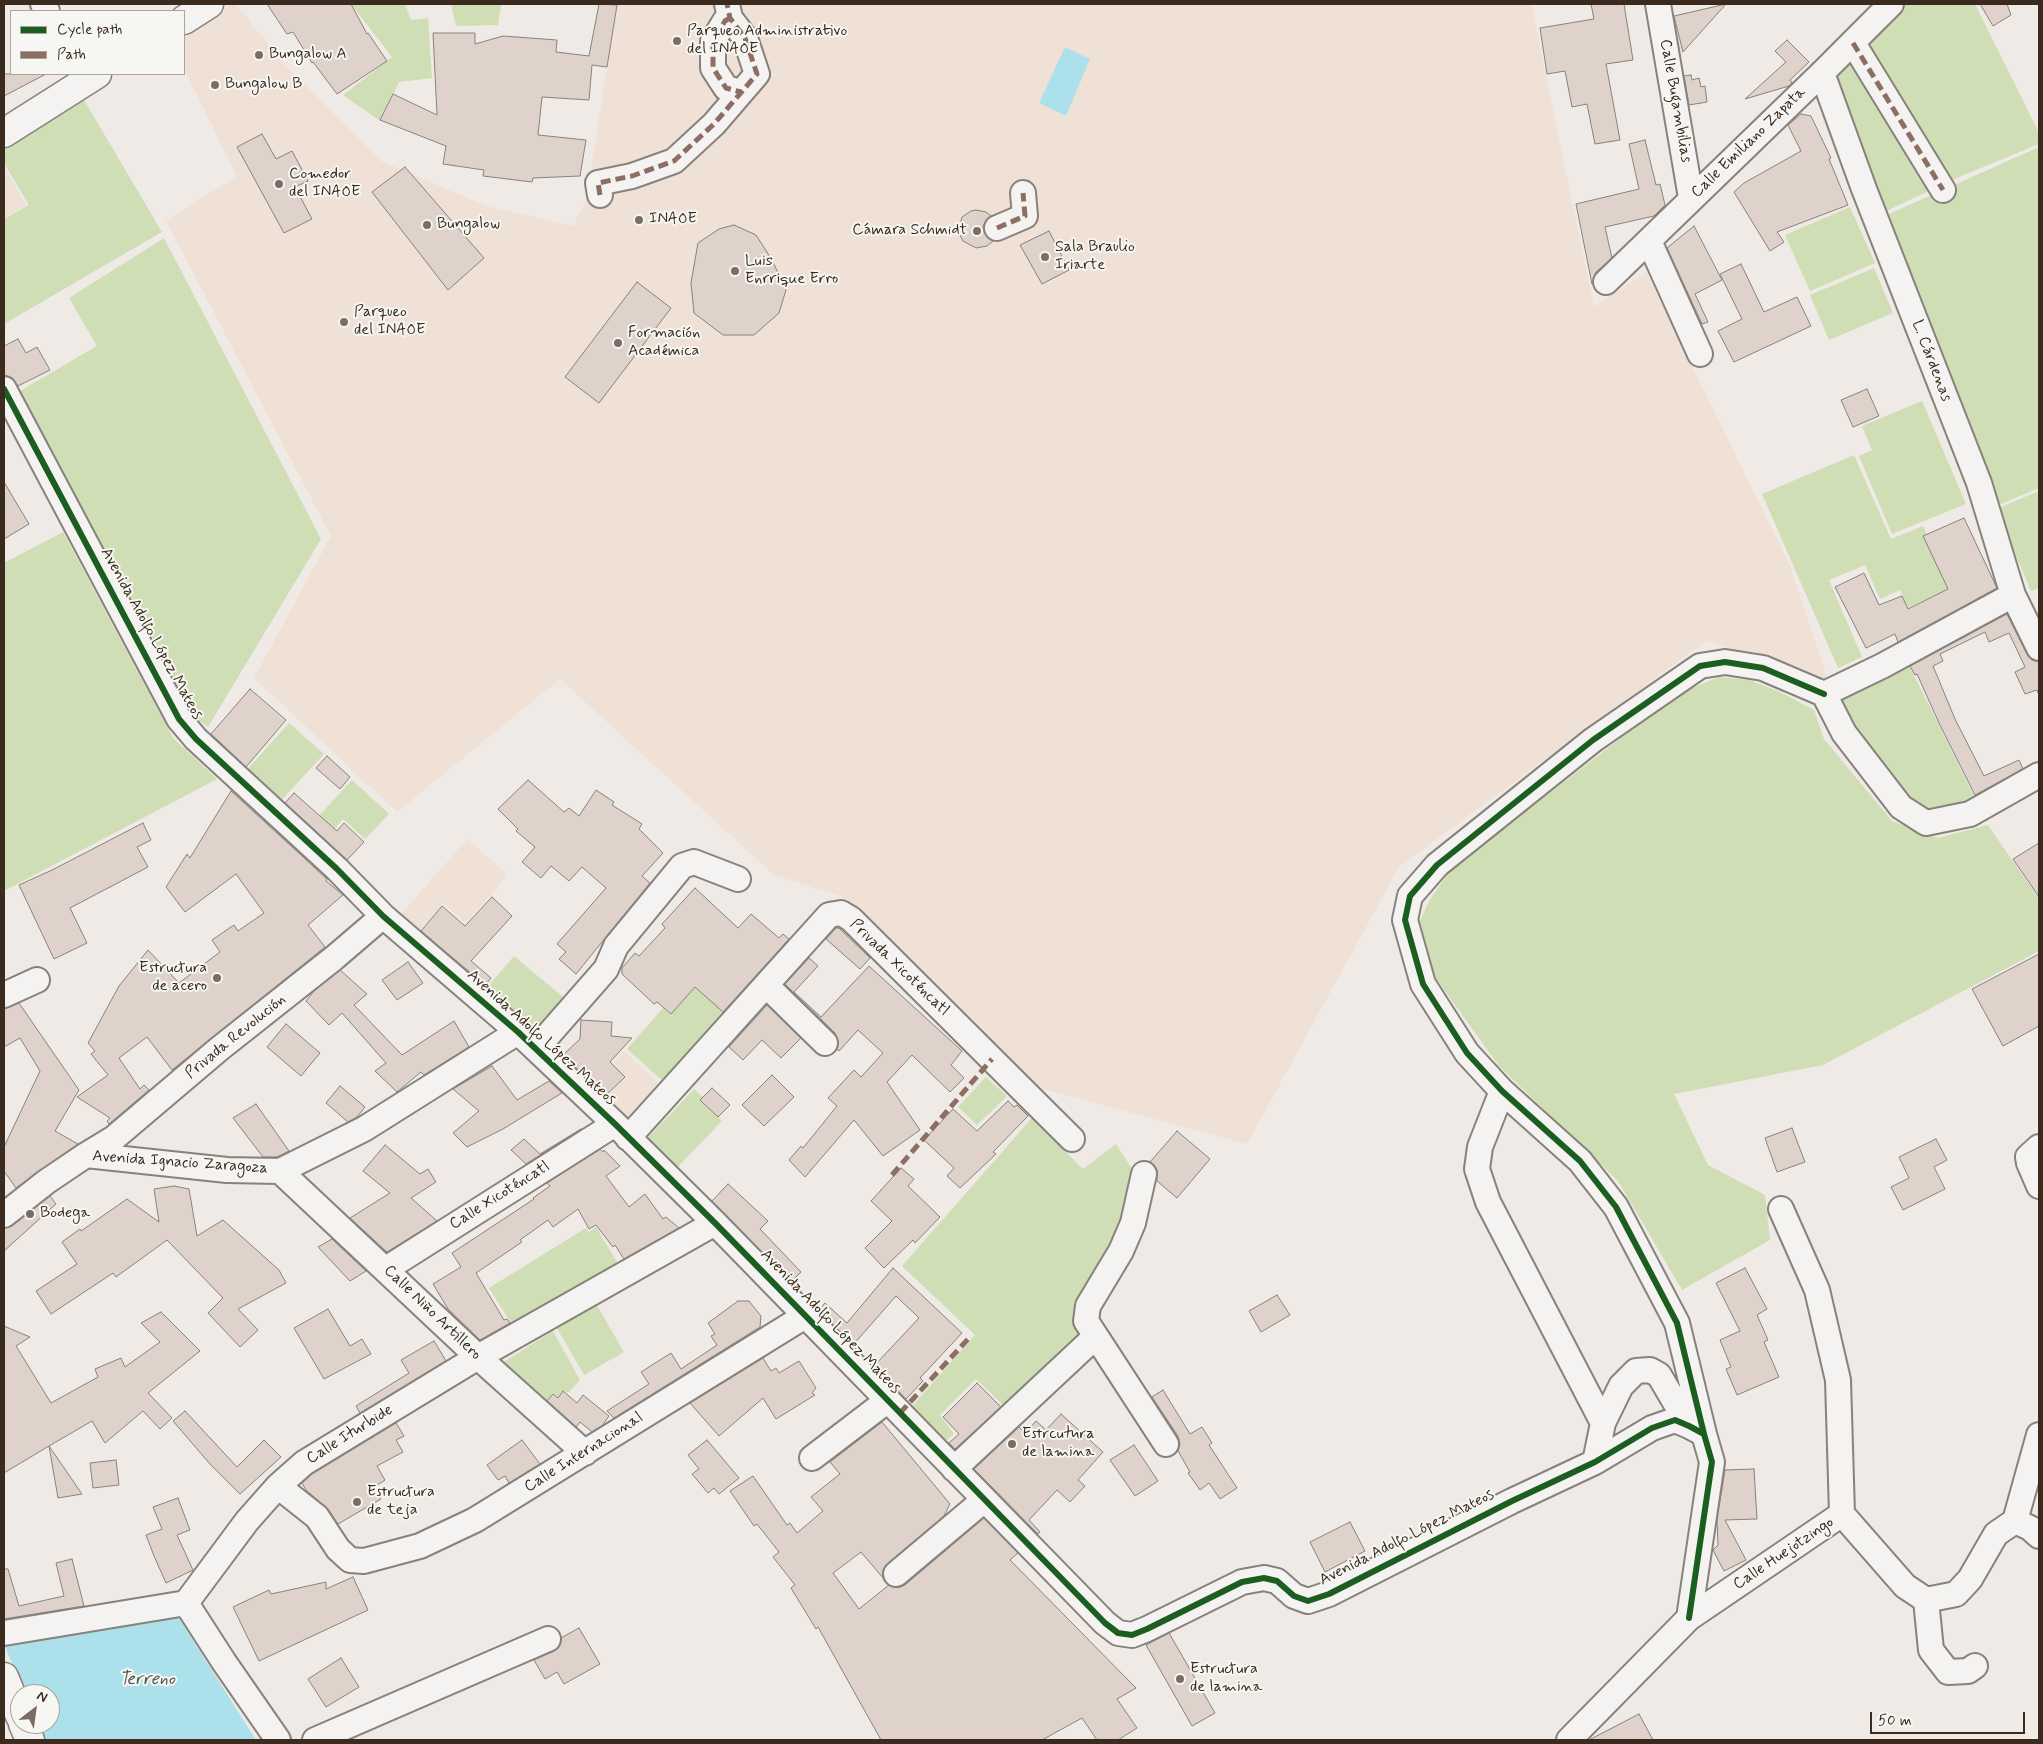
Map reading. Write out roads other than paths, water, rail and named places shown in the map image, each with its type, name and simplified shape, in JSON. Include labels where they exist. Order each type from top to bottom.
[{"type":"main road","points":[[185,19],[209,4]]},
{"type":"main road","points":[[4,133],[88,76]]},
{"type":"main road","points":[[4,1677],[10,1692]]},
{"type":"street","name":"Calle Bugambilias","points":[[1658,4],[1691,198]]},
{"type":"street","name":"Calle Emiliano Zapata","points":[[1606,282],[1891,4]]},
{"type":"street","points":[[600,195],[598,183],[632,176],[674,161],[703,135],[757,74],[745,38],[728,11]]},
{"type":"street","points":[[728,11],[725,21],[713,41],[713,68],[726,88],[741,92]]},
{"type":"street","points":[[1853,43],[1943,190]]},
{"type":"street","name":"L. Cárdenas","points":[[1822,73],[1864,189],[1979,483],[2013,595],[2039,648]]},
{"type":"street","points":[[997,228],[1025,216],[1023,193]]},
{"type":"street","points":[[1650,241],[1700,354]]},
{"type":"street","name":"Avenida Adolfo López Mateos","points":[[4,389],[179,719],[196,739],[337,869],[384,916],[518,1032],[622,1131],[716,1223],[1105,1623],[1118,1632],[1132,1635],[1242,1582],[1264,1578],[1277,1581],[1294,1596],[1308,1601],[1329,1594],[1512,1500],[1595,1462],[1652,1428],[1675,1420],[1697,1430]]},
{"type":"street","points":[[1824,694],[1882,666],[2013,595]]},
{"type":"street","points":[[1697,1430],[1677,1323],[1616,1207],[1580,1161],[1502,1091],[1467,1053],[1423,984],[1404,920],[1410,896],[1437,865],[1593,740],[1700,666],[1725,662],[1764,668],[1824,694],[1844,733],[1901,807],[1926,823],[1970,814],[2039,775]]},
{"type":"street","points":[[536,1049],[606,969],[616,946],[682,866],[694,862],[738,879]]},
{"type":"street","name":"Privada Xicoténcatl","points":[[622,1131],[766,985],[829,915],[841,913],[851,919],[1072,1139]]},
{"type":"street","name":"Privada Revolución","points":[[86,1155],[114,1138],[219,1049],[384,916]]},
{"type":"street","points":[[4,995],[37,980]]},
{"type":"street","points":[[766,985],[825,1043]]},
{"type":"street","name":"Avenida Ignacio Zaragoza","points":[[4,1215],[46,1182],[86,1155],[227,1170],[280,1171],[364,1129],[518,1032]]},
{"type":"street","points":[[1502,1091],[1480,1147],[1477,1169],[1488,1202],[1603,1423]]},
{"type":"street","name":"Calle Xicoténcatl","points":[[386,1269],[622,1131]]},
{"type":"street","points":[[2039,1147],[2028,1157],[2039,1186]]},
{"type":"street","name":"Calle Niño Artillero","points":[[280,1171],[478,1357],[585,1453]]},
{"type":"street","points":[[1144,1174],[1133,1223],[1121,1251],[1088,1306],[1086,1321],[1166,1444]]},
{"type":"street","points":[[1781,1209],[1817,1290],[1838,1380],[1842,1514]]},
{"type":"street","name":"Calle Iturbide","points":[[186,1603],[247,1521],[278,1486],[304,1463],[478,1357],[716,1223]]},
{"type":"street","name":"Calle Internacional","points":[[278,1486],[317,1517],[338,1549],[350,1560],[364,1561],[420,1546],[474,1520],[805,1316]]},
{"type":"street","points":[[954,1469],[1095,1337]]},
{"type":"street","points":[[1595,1462],[1603,1423],[1621,1386],[1636,1371],[1650,1370],[1659,1375],[1697,1430],[1712,1462],[1689,1618]]},
{"type":"street","points":[[812,1458],[888,1400]]},
{"type":"street","points":[[1975,1666],[1968,1671],[1948,1672],[1931,1650],[1926,1600],[1956,1594],[1970,1579],[1996,1534],[2015,1521],[2039,1434]]},
{"type":"street","points":[[896,1574],[984,1500]]},
{"type":"street","name":"Calle Huejotzingo","points":[[1569,1740],[1689,1618],[1842,1514],[1905,1586],[1926,1600]]},
{"type":"street","points":[[2015,1521],[2030,1528],[2039,1536]]},
{"type":"street","points":[[4,1633],[186,1603],[278,1740]]},
{"type":"street","points":[[315,1740],[548,1639]]},
{"type":"water","points":[[1065,47],[1090,59],[1066,116],[1039,103]]},
{"type":"water","name":"Terreno","points":[[177,1615],[256,1740],[43,1740],[40,1734],[60,1734],[60,1684],[20,1684],[5,1646]]},
{"type":"place","name":"Parqueo Administrativo del INAOE","points":[[677,41]]},
{"type":"place","name":"Bungalow A","points":[[259,55]]},
{"type":"place","name":"Bungalow B","points":[[215,85]]},
{"type":"place","name":"Comedor del INAOE","points":[[279,184]]},
{"type":"place","name":"INAOE","points":[[639,220]]},
{"type":"place","name":"Bungalow","points":[[427,225]]},
{"type":"place","name":"Cámara Schmidt","points":[[977,231]]},
{"type":"place","name":"Sala Braulio Iriarte","points":[[1045,257]]},
{"type":"place","name":"Luis Enrrique Erro","points":[[735,271]]},
{"type":"place","name":"Parqueo del INAOE","points":[[344,322]]},
{"type":"place","name":"Formación Académica","points":[[618,343]]},
{"type":"place","name":"Estructura de acero","points":[[217,978]]},
{"type":"place","name":"Bodega","points":[[30,1214]]},
{"type":"place","name":"Estrcutura de lamina","points":[[1012,1444]]},
{"type":"place","name":"Estructura de teja","points":[[357,1502]]},
{"type":"place","name":"Estructura de lamina","points":[[1180,1679]]}]
